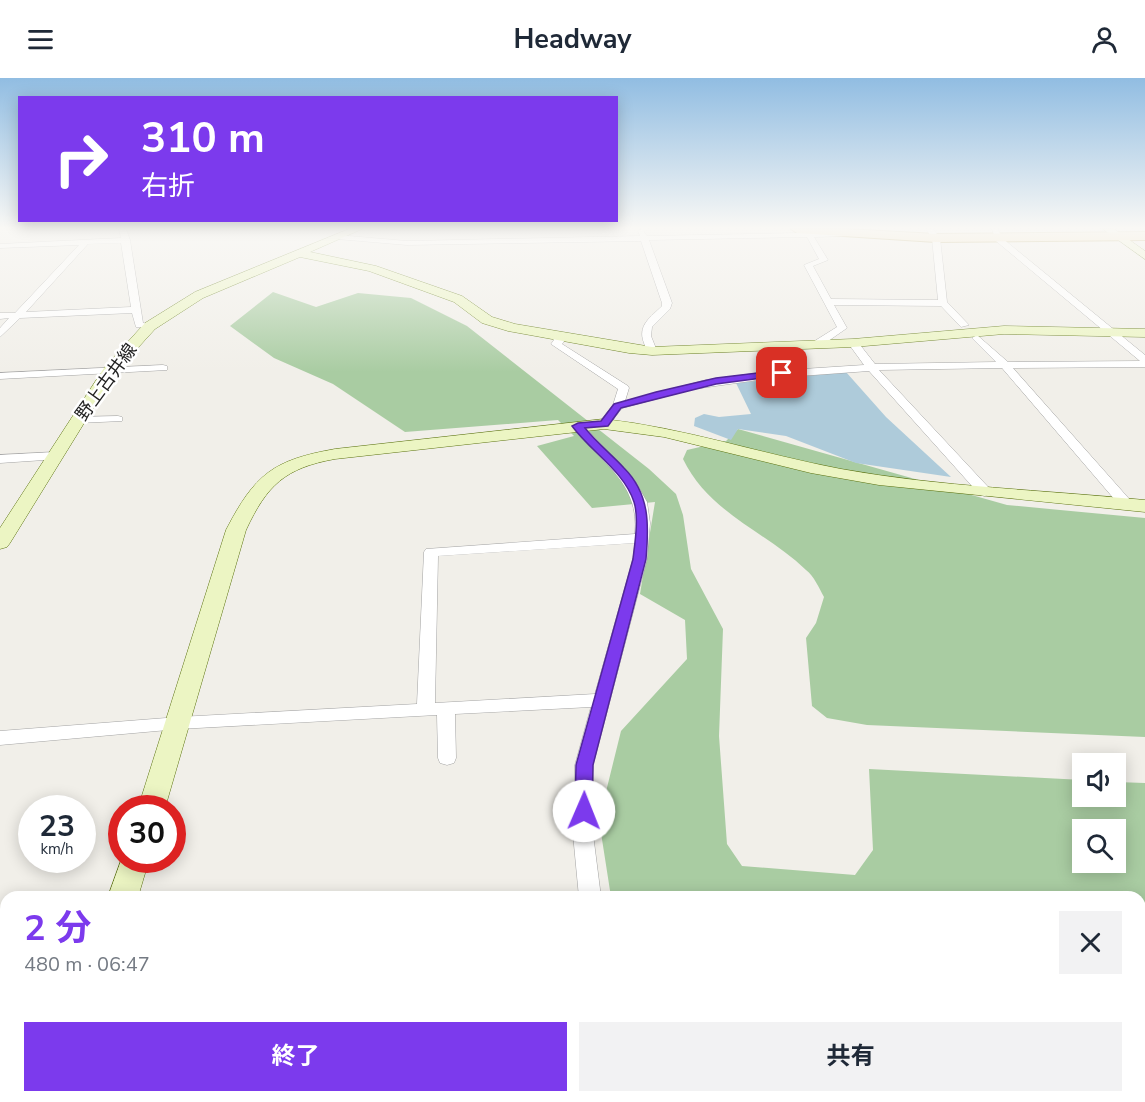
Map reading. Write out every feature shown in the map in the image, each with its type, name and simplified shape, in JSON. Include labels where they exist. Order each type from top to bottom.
[{"type":"street","points":[[0,334],[53,277]]},
{"type":"street","points":[[131,277],[138,325],[150,326]]},
{"type":"street","name":"野上古井線","points":[[0,543],[110,371],[150,326],[199,295],[241,277]]},
{"type":"street","points":[[397,277],[458,298],[487,320],[556,337],[652,351],[853,343],[1004,330],[1145,333]]},
{"type":"street","points":[[652,351],[646,336],[647,326],[667,307],[658,277]]},
{"type":"street","points":[[815,277],[842,328],[817,344]]},
{"type":"street","points":[[939,277],[943,303],[964,325]]},
{"type":"street","points":[[1048,277],[1114,332],[1145,362]]},
{"type":"street","points":[[830,302],[943,303]]},
{"type":"street","points":[[0,316],[136,310]]},
{"type":"street","points":[[556,337],[560,340],[556,344],[624,388],[618,406],[604,424]]},
{"type":"street","points":[[977,338],[1136,505]]},
{"type":"street","points":[[853,343],[985,492]]},
{"type":"street","points":[[618,406],[716,381],[871,366],[1006,366],[1145,362]]},
{"type":"street","points":[[0,376],[163,368]]},
{"type":"street","points":[[78,420],[118,419]]},
{"type":"street","points":[[155,795],[237,530],[250,500],[265,482],[279,471],[315,457],[480,440],[604,424],[639,427],[690,436],[839,474],[924,487],[1136,505]]},
{"type":"street","points":[[578,426],[591,443],[622,472],[640,503],[642,538],[640,559],[584,765],[583,834],[589,891]]},
{"type":"street","points":[[0,459],[55,456]]},
{"type":"street","points":[[426,708],[431,552],[642,538]]},
{"type":"street","points":[[0,738],[179,723],[602,700]]},
{"type":"street","points":[[446,708],[447,758]]},
{"type":"street","points":[[125,891],[131,873]]},
{"type":"green space","points":[[273,292],[316,307],[358,293],[411,298],[467,326],[649,469],[676,494],[683,515],[691,569],[723,629],[719,736],[727,844],[742,866],[855,875],[873,850],[869,769],[1072,779],[1072,807],[1126,807],[1126,782],[1145,783],[1145,891],[610,891],[599,820],[621,731],[687,659],[685,620],[640,594],[655,502],[592,508],[537,446],[574,436],[558,420],[405,432],[333,384],[274,358],[230,326]]},
{"type":"green space","points":[[738,429],[1007,505],[1145,518],[1145,737],[867,725],[827,718],[812,706],[806,638],[816,623],[824,597],[818,586],[809,573],[790,556],[707,494],[683,459],[687,450],[726,441]]},
{"type":"water","points":[[846,372],[886,417],[951,477],[856,463],[786,436],[738,429],[731,440],[694,426],[695,418],[704,414],[719,417],[751,414],[736,383]]},
{"type":"route","points":[[584,811],[584,765],[640,559],[642,538],[640,503],[622,472],[591,443],[578,426],[604,424],[618,406],[683,388],[716,381],[782,373]]}]
